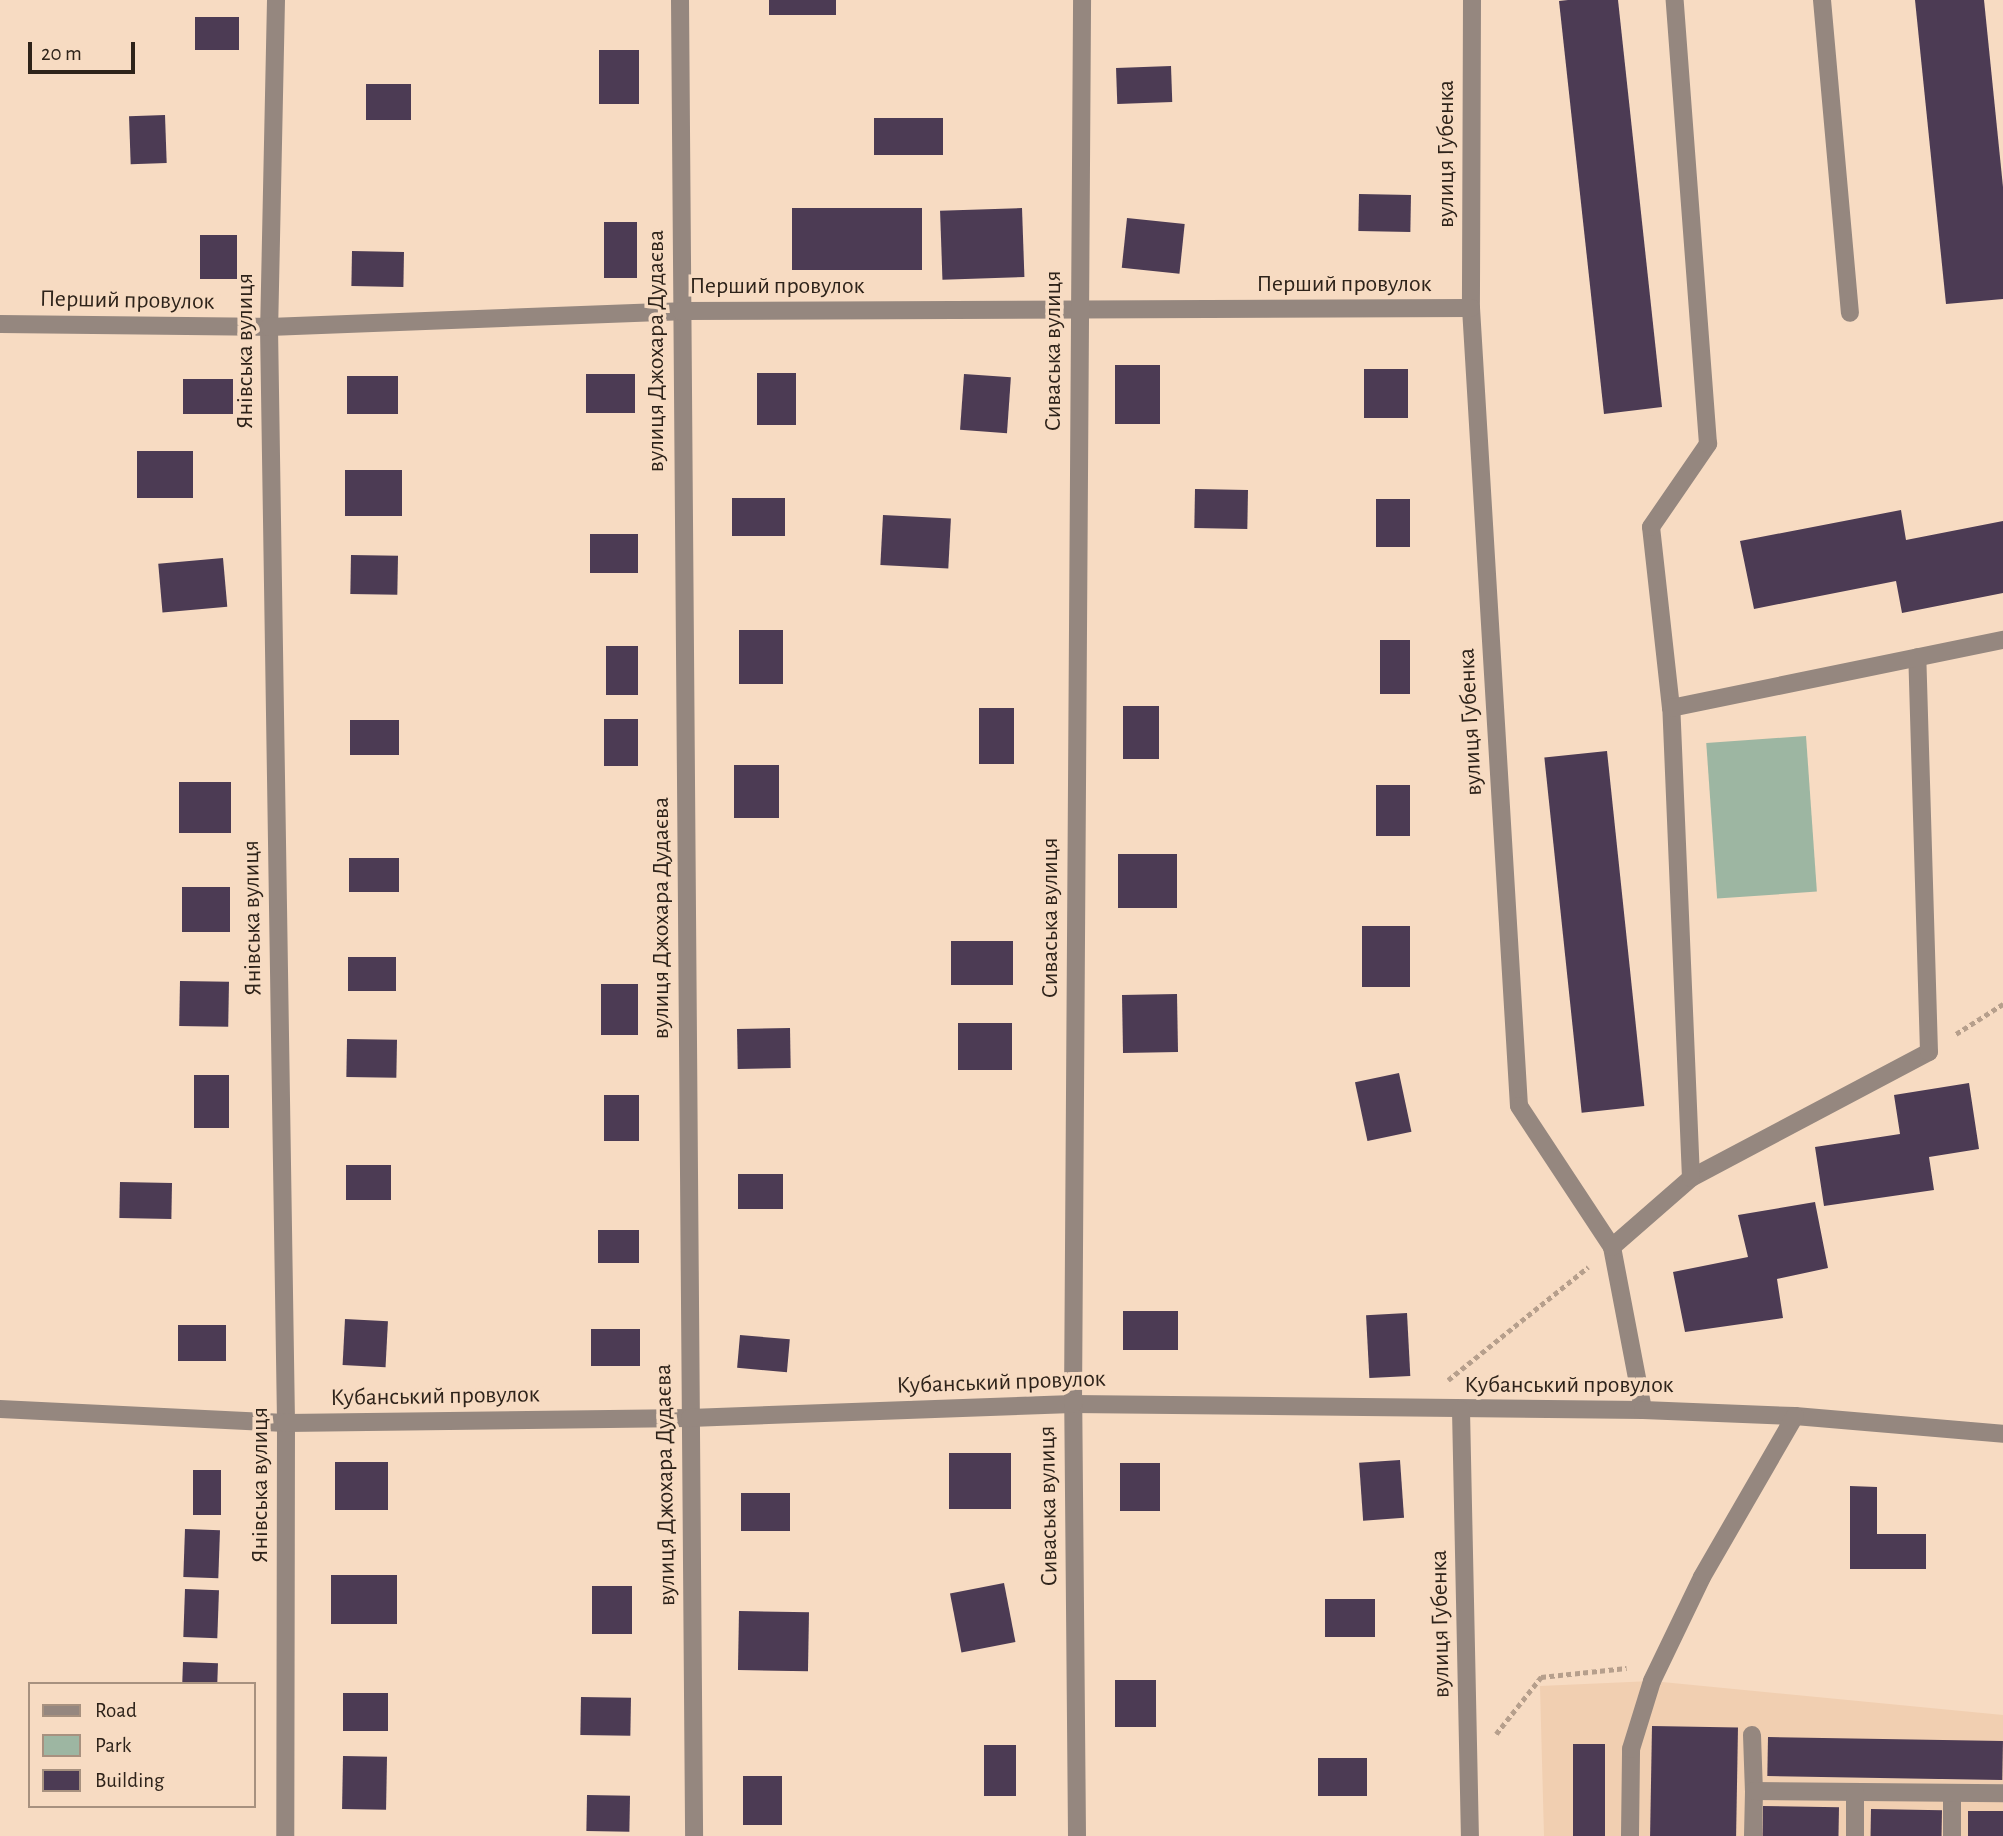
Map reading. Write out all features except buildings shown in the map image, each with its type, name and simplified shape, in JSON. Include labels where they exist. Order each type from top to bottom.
[{"type":"street","name":"Янівська вулиця","points":[[276,0],[269,327],[286,1423],[285,1836]]},
{"type":"street","name":"вулиця Джохара Дудаєва","points":[[680,0],[694,1836]]},
{"type":"street","name":"Сиваська вулиця","points":[[1077,1836],[1073,1404],[1082,0]]},
{"type":"street","name":"вулиця Губенка","points":[[1472,0],[1471,308],[1519,1106],[1612,1247],[1643,1410]]},
{"type":"street","points":[[1675,0],[1708,444],[1651,527],[1671,708],[1691,1178]]},
{"type":"street","points":[[1822,0],[1850,313]]},
{"type":"street","name":"Перший провулок","points":[[0,324],[269,327],[681,311],[1471,308]]},
{"type":"street","points":[[1671,708],[2003,640]]},
{"type":"street","points":[[1612,1247],[1691,1178],[1929,1052],[1917,657]]},
{"type":"street","name":"Кубанський провулок","points":[[0,1409],[286,1423],[690,1418],[1073,1404],[1643,1410],[1795,1416],[2003,1434]]},
{"type":"street","name":"вулиця Губенка","points":[[1461,1410],[1470,1836]]},
{"type":"street","points":[[1630,1836],[1631,1749],[1660,1664],[1702,1577],[1795,1416]]},
{"type":"street","points":[[1752,1735],[1753,1836]]},
{"type":"street","points":[[1754,1791],[2003,1793]]},
{"type":"street","points":[[1855,1792],[1855,1836]]},
{"type":"street","points":[[1952,1793],[1952,1836]]},
{"type":"path","points":[[1929,1052],[2003,1004]]},
{"type":"path","points":[[1447,1381],[1612,1247]]},
{"type":"path","points":[[1468,1768],[1542,1677],[1660,1664]]},
{"type":"shaded area","points":[[1652,1681],[2003,1715],[2003,1836],[1544,1836],[1540,1686]]},
{"type":"green space","points":[[1806,736],[1817,892],[1717,899],[1706,743]]}]
